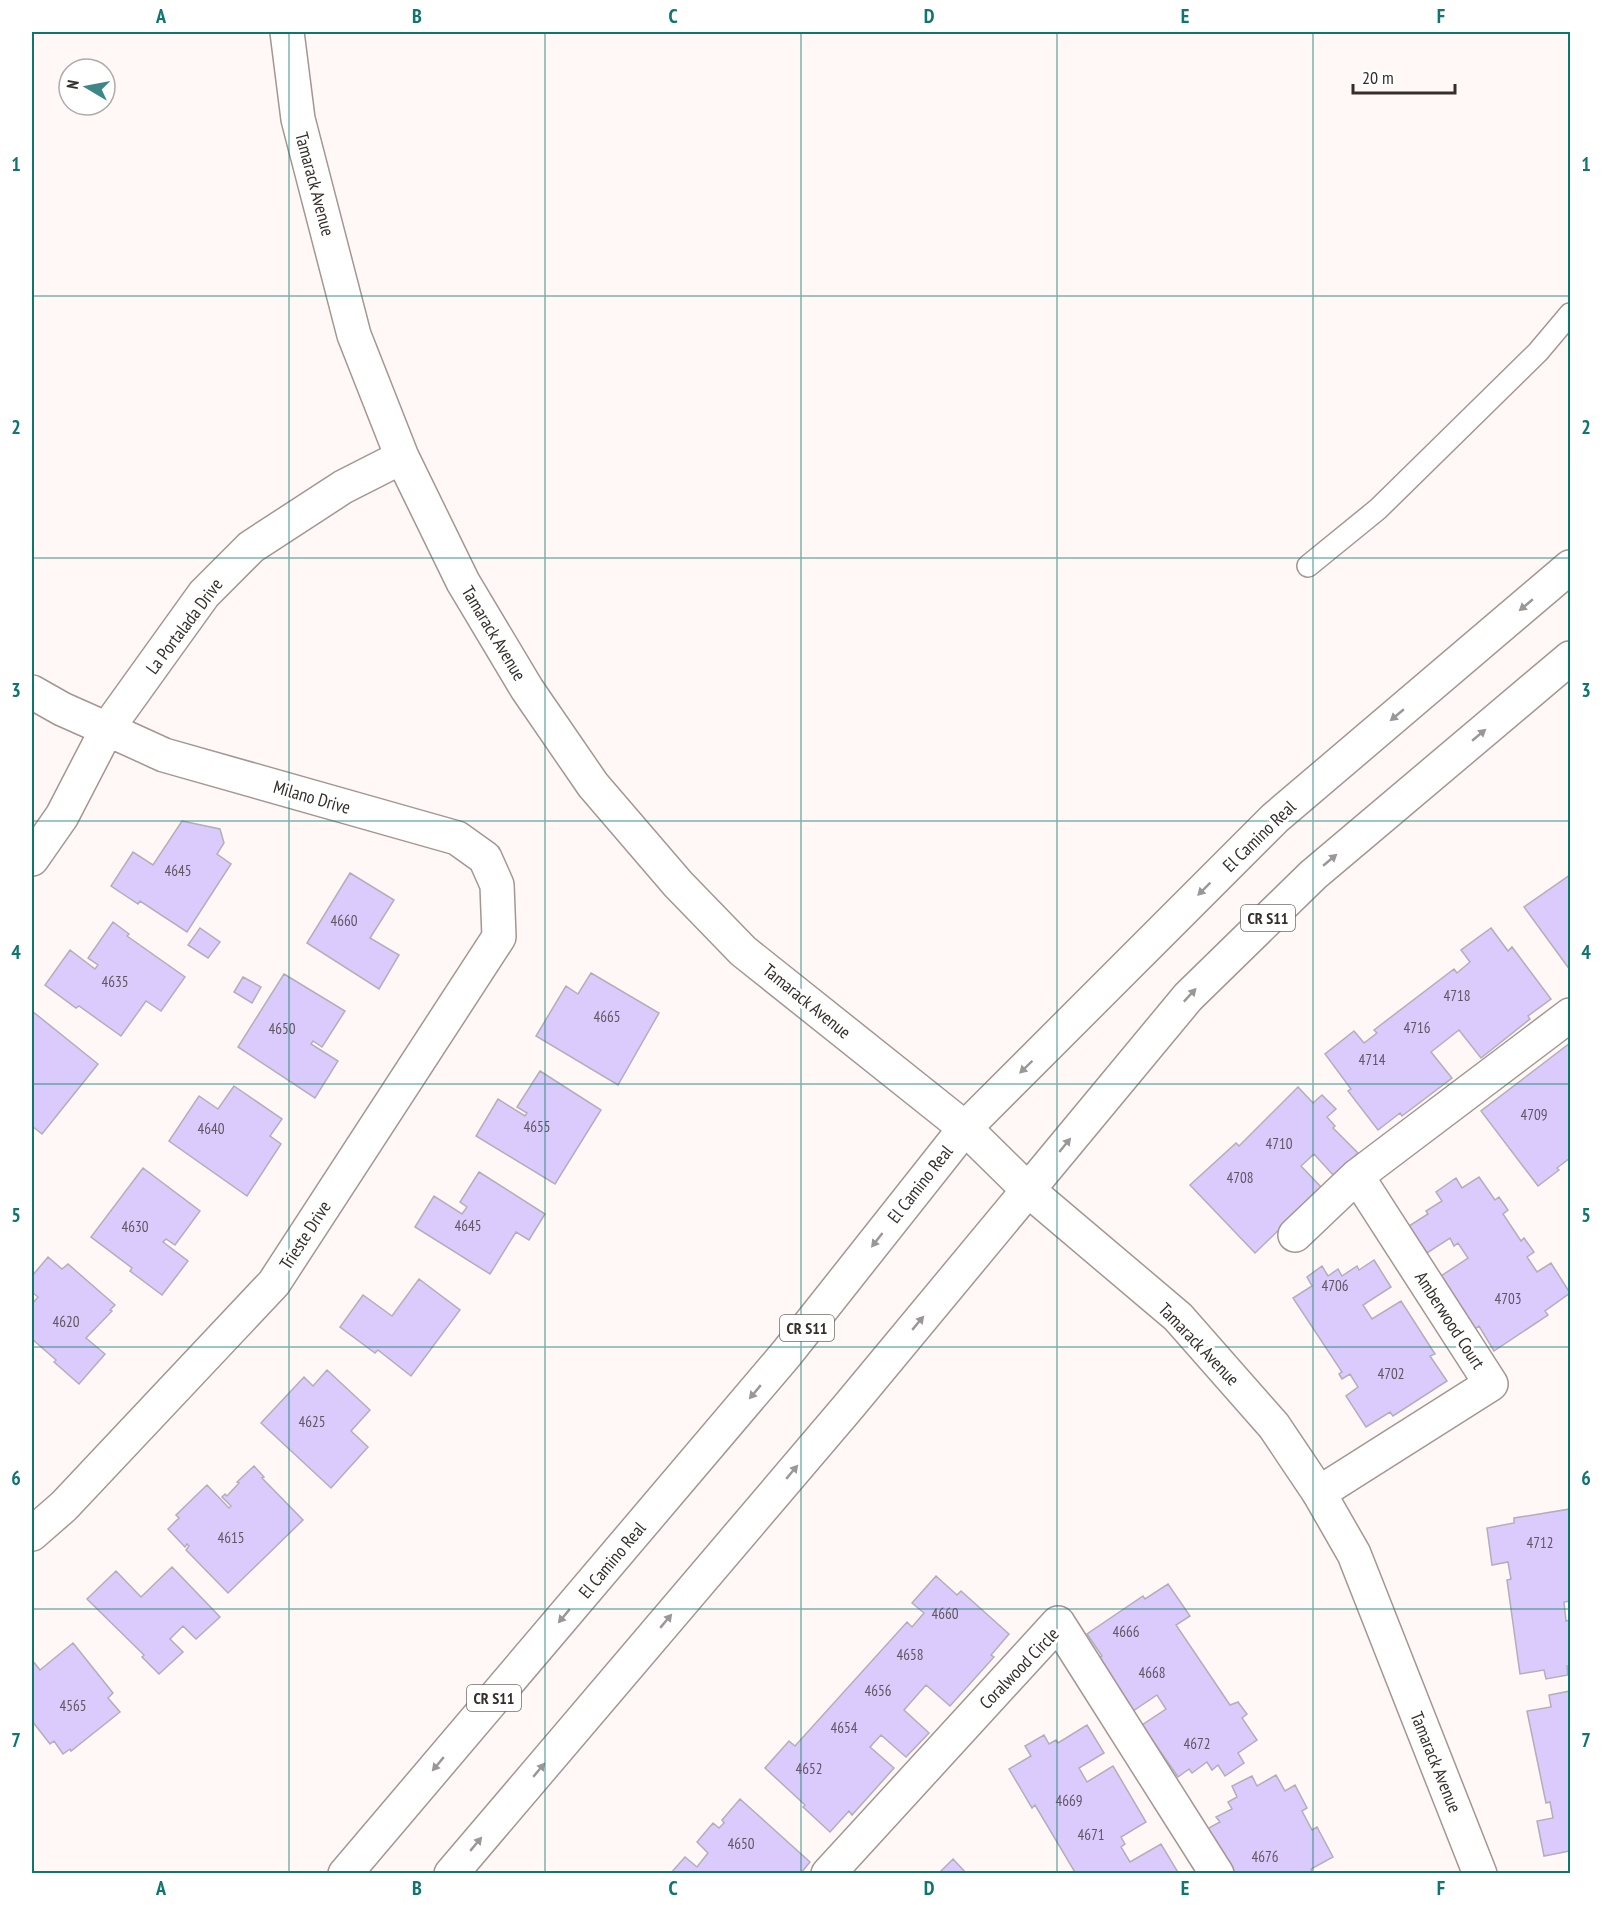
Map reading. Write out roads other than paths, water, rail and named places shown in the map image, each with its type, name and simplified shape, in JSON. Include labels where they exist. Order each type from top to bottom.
[{"type":"main road","name":"Tamarack Avenue","points":[[287,32],[298,119],[354,335],[402,457],[463,582],[527,689],[593,784],[678,884],[743,951],[965,1128],[1028,1190],[1178,1317],[1274,1426],[1319,1493],[1354,1554],[1480,1874]]},
{"type":"main road","name":"La Portalada Drive","points":[[32,859],[62,816],[107,729],[204,594],[250,547],[343,488],[402,457]]},
{"type":"main road","name":"El Camino Real","points":[[345,1874],[787,1353],[965,1128],[1275,818],[1570,567]]},
{"type":"main road","name":"CR S11","points":[[451,1874],[827,1431],[1188,997],[1313,875],[1570,658]]},
{"type":"main road","name":"Milano Drive","points":[[32,692],[62,709],[164,754],[457,838],[484,858],[497,885]]},
{"type":"main road","name":"Trieste Drive","points":[[32,1534],[64,1506],[274,1283],[499,937],[497,885]]},
{"type":"main road","points":[[1295,1235],[1358,1176],[1570,1015]]},
{"type":"main road","name":"Amberwood Court","points":[[1319,1493],[1491,1384],[1358,1176]]},
{"type":"main road","name":"Coralwood Circle","points":[[828,1874],[1058,1623],[1217,1874]]},
{"type":"lane","points":[[1308,566],[1378,509],[1538,352],[1570,314]]}]
